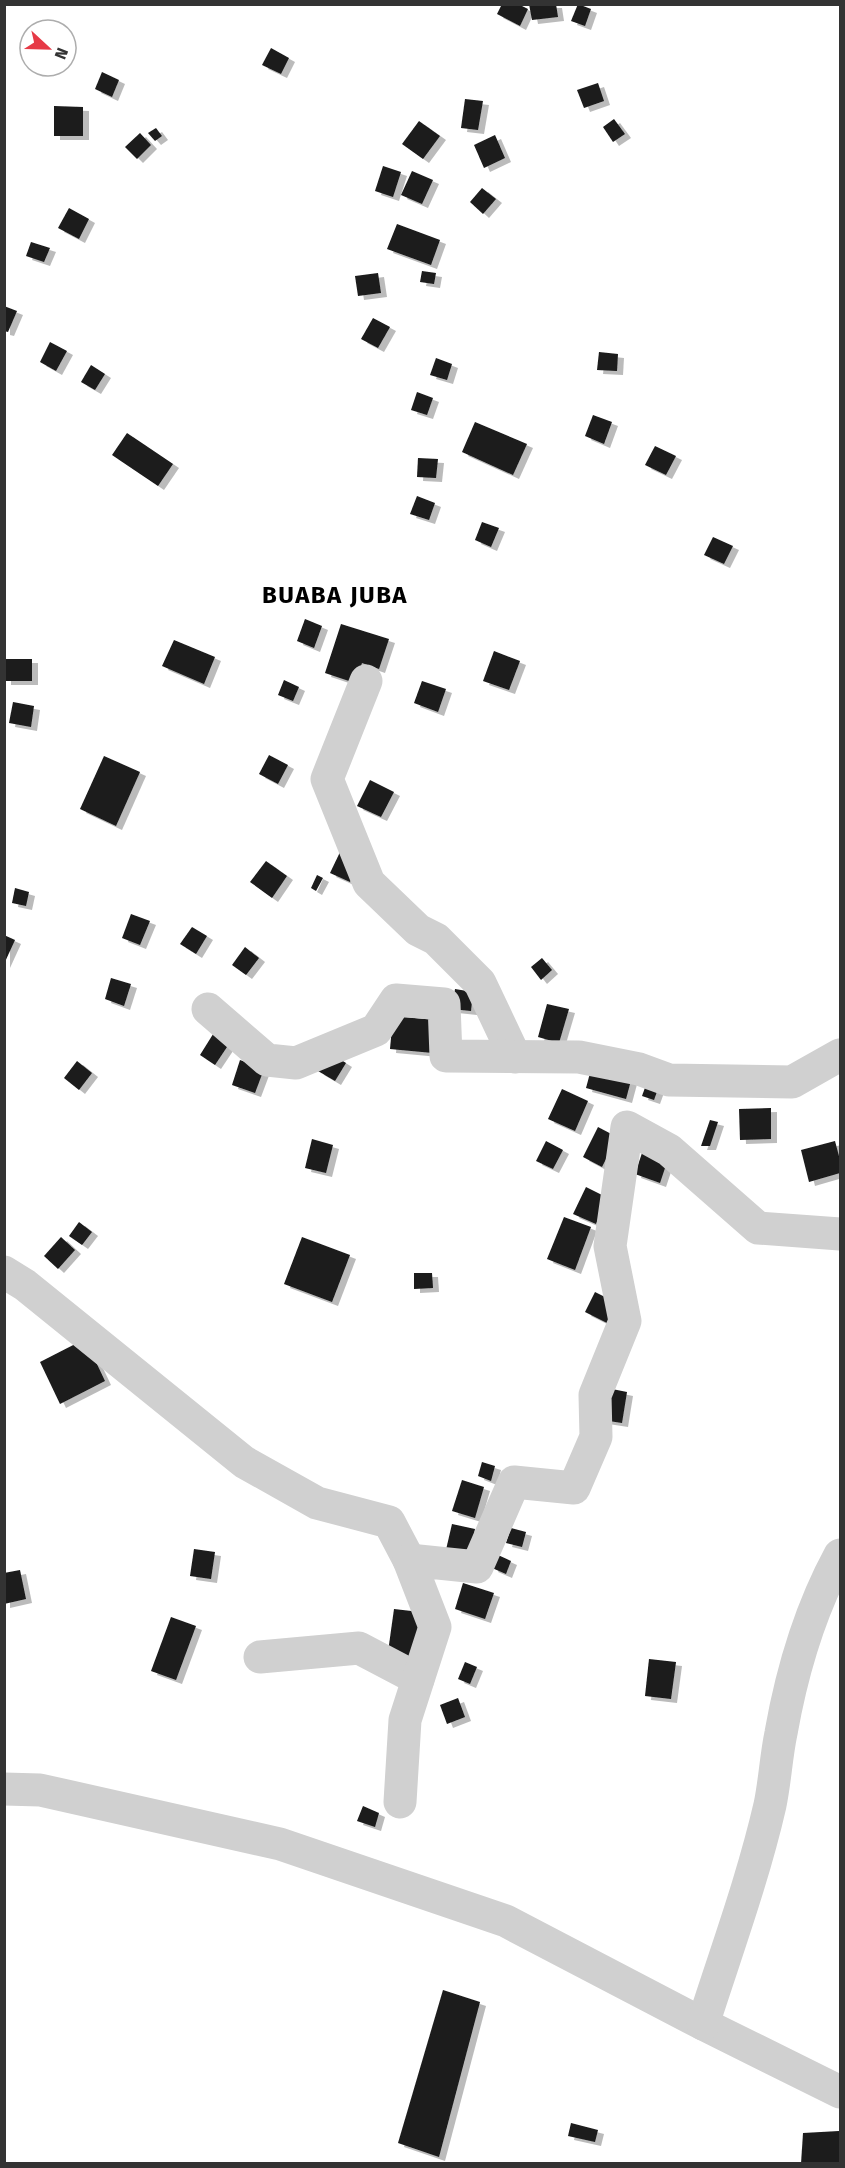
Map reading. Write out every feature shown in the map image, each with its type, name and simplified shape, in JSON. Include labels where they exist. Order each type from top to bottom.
[{"type":"street","points":[[366,681],[327,779],[369,883],[418,930],[436,939],[480,983],[515,1057]]},
{"type":"street","points":[[208,1009],[267,1060],[296,1063],[376,1030],[396,1000],[444,1004],[446,1056],[579,1057],[639,1069],[669,1080],[792,1082],[840,1054]]},
{"type":"street","points":[[408,1560],[477,1567],[514,1482],[574,1488],[596,1437],[595,1395],[625,1321],[610,1245],[627,1126],[669,1150],[758,1228],[840,1234]]},
{"type":"street","points":[[4,1272],[25,1285],[244,1462],[317,1503],[389,1522],[408,1560],[435,1627],[405,1720],[400,1802]]},
{"type":"street","points":[[703,2024],[770,1804],[781,1731],[804,1640],[824,1585],[840,1555]]},
{"type":"street","points":[[260,1657],[359,1648],[418,1679]]},
{"type":"street","points":[[4,1789],[40,1790],[280,1844],[506,1921],[703,2024],[840,2092]]},
{"type":"building","points":[[502,4],[518,4],[528,9],[520,26],[497,14]]},
{"type":"building","points":[[529,4],[556,4],[558,17],[532,20]]},
{"type":"building","points":[[578,4],[591,9],[585,26],[571,21]]},
{"type":"building","points":[[271,48],[289,58],[281,74],[262,65]]},
{"type":"building","points":[[102,72],[119,80],[112,97],[95,89]]},
{"type":"building","points":[[598,83],[604,101],[584,108],[577,90]]},
{"type":"building","points":[[465,99],[483,101],[478,130],[461,128]]},
{"type":"building","points":[[54,106],[83,107],[83,136],[54,136]]},
{"type":"building","points":[[614,119],[625,134],[613,142],[603,127]]},
{"type":"building","points":[[419,121],[440,136],[423,159],[402,144]]},
{"type":"building","points":[[156,128],[162,136],[155,141],[148,133]]},
{"type":"building","points":[[140,133],[151,145],[137,159],[125,147]]},
{"type":"building","points":[[495,135],[505,158],[484,168],[474,145]]},
{"type":"building","points":[[383,166],[401,172],[393,197],[375,191]]},
{"type":"building","points":[[412,171],[433,180],[422,204],[401,195]]},
{"type":"building","points":[[482,188],[496,199],[483,214],[470,202]]},
{"type":"building","points":[[69,208],[89,219],[79,239],[58,228]]},
{"type":"building","points":[[397,224],[440,240],[431,265],[387,249]]},
{"type":"building","points":[[31,242],[50,248],[44,262],[26,256]]},
{"type":"building","points":[[422,271],[436,273],[434,284],[420,282]]},
{"type":"building","points":[[378,273],[381,293],[358,296],[355,276]]},
{"type":"building","points":[[4,306],[17,311],[8,332],[4,331]]},
{"type":"building","points":[[373,318],[390,327],[378,348],[361,339]]},
{"type":"building","points":[[50,342],[67,351],[56,371],[40,362]]},
{"type":"building","points":[[599,352],[618,354],[617,371],[597,370]]},
{"type":"building","points":[[436,358],[452,364],[447,380],[430,375]]},
{"type":"building","points":[[91,365],[105,374],[95,390],[81,382]]},
{"type":"building","points":[[417,392],[433,398],[427,415],[411,410]]},
{"type":"building","points":[[593,415],[612,422],[604,444],[585,436]]},
{"type":"building","points":[[475,422],[527,444],[513,475],[462,452]]},
{"type":"building","points":[[127,433],[173,464],[158,486],[112,455]]},
{"type":"building","points":[[655,446],[676,456],[666,475],[645,465]]},
{"type":"building","points":[[418,458],[438,459],[436,478],[417,477]]},
{"type":"building","points":[[417,496],[435,503],[429,520],[410,514]]},
{"type":"building","points":[[482,522],[499,528],[491,547],[475,540]]},
{"type":"building","points":[[713,537],[733,546],[724,564],[704,555]]},
{"type":"building","points":[[305,619],[322,626],[314,648],[297,641]]},
{"type":"building","points":[[341,624],[389,639],[379,669],[362,663],[355,683],[325,673]]},
{"type":"building","points":[[174,640],[215,657],[204,684],[162,666]]},
{"type":"building","points":[[494,651],[520,661],[509,690],[483,681]]},
{"type":"building","points":[[5,659],[32,659],[32,681],[5,681]]},
{"type":"building","points":[[284,680],[299,687],[293,701],[278,695]]},
{"type":"building","points":[[422,681],[446,689],[438,712],[414,703]]},
{"type":"building","points":[[13,702],[34,706],[31,727],[9,723]]},
{"type":"building","points":[[269,755],[288,765],[278,784],[259,774]]},
{"type":"building","points":[[104,756],[140,772],[116,826],[80,809]]},
{"type":"building","points":[[370,780],[394,792],[381,817],[357,806]]},
{"type":"building","points":[[342,848],[362,857],[350,882],[330,873]]},
{"type":"building","points":[[266,861],[287,876],[272,898],[250,882]]},
{"type":"building","points":[[317,875],[323,878],[316,891],[311,888]]},
{"type":"building","points":[[15,888],[29,892],[26,906],[12,903]]},
{"type":"building","points":[[131,914],[150,921],[140,945],[122,938]]},
{"type":"building","points":[[192,927],[207,936],[196,954],[180,944]]},
{"type":"building","points":[[4,935],[15,940],[4,964]]},
{"type":"building","points":[[245,947],[259,958],[246,975],[232,965]]},
{"type":"building","points":[[542,958],[552,970],[541,980],[531,967]]},
{"type":"building","points":[[111,978],[131,984],[124,1006],[105,999]]},
{"type":"building","points":[[455,989],[473,992],[471,1011],[452,1009]]},
{"type":"building","points":[[547,1004],[569,1009],[559,1043],[538,1037]]},
{"type":"building","points":[[393,1016],[436,1020],[433,1053],[390,1049]]},
{"type":"building","points":[[215,1031],[231,1041],[215,1065],[200,1055]]},
{"type":"building","points":[[330,1053],[346,1063],[335,1081],[318,1071]]},
{"type":"building","points":[[240,1060],[264,1069],[255,1093],[232,1085]]},
{"type":"building","points":[[77,1061],[92,1073],[79,1090],[64,1078]]},
{"type":"building","points":[[593,1062],[633,1073],[626,1099],[586,1088]]},
{"type":"building","points":[[647,1082],[659,1086],[654,1100],[642,1096]]},
{"type":"building","points":[[562,1089],[588,1101],[575,1131],[548,1119]]},
{"type":"building","points":[[771,1108],[771,1139],[740,1140],[739,1109]]},
{"type":"building","points":[[710,1120],[718,1122],[710,1146],[701,1146]]},
{"type":"building","points":[[598,1127],[617,1137],[602,1167],[583,1157]]},
{"type":"building","points":[[312,1139],[333,1145],[326,1173],[305,1168]]},
{"type":"building","points":[[546,1141],[563,1150],[553,1169],[536,1161]]},
{"type":"building","points":[[835,1141],[840,1160],[840,1173],[809,1182],[801,1150]]},
{"type":"building","points":[[642,1153],[667,1162],[660,1183],[635,1174]]},
{"type":"building","points":[[586,1187],[608,1198],[596,1224],[573,1214]]},
{"type":"building","points":[[564,1217],[591,1227],[575,1270],[547,1259]]},
{"type":"building","points":[[79,1222],[92,1232],[82,1245],[69,1236]]},
{"type":"building","points":[[61,1237],[75,1250],[58,1269],[44,1256]]},
{"type":"building","points":[[302,1237],[350,1255],[332,1302],[284,1284]]},
{"type":"building","points":[[414,1273],[432,1273],[433,1288],[414,1289]]},
{"type":"building","points":[[595,1292],[617,1303],[607,1323],[585,1312]]},
{"type":"building","points":[[85,1339],[105,1381],[60,1404],[40,1362]]},
{"type":"building","points":[[602,1387],[627,1392],[622,1423],[596,1419]]},
{"type":"building","points":[[482,1462],[495,1466],[491,1481],[478,1476]]},
{"type":"building","points":[[462,1480],[484,1487],[475,1518],[452,1511]]},
{"type":"building","points":[[452,1524],[475,1529],[469,1559],[445,1554]]},
{"type":"building","points":[[511,1528],[526,1532],[522,1547],[506,1543]]},
{"type":"building","points":[[194,1549],[215,1552],[211,1579],[190,1576]]},
{"type":"building","points":[[498,1555],[511,1561],[506,1574],[492,1568]]},
{"type":"building","points":[[20,1570],[26,1599],[4,1604],[4,1573]]},
{"type":"building","points":[[463,1583],[494,1593],[485,1619],[455,1609]]},
{"type":"building","points":[[394,1609],[420,1612],[413,1662],[387,1659]]},
{"type":"building","points":[[171,1617],[196,1626],[176,1680],[151,1671]]},
{"type":"building","points":[[649,1659],[676,1662],[671,1699],[645,1696]]},
{"type":"building","points":[[465,1662],[477,1667],[470,1684],[458,1679]]},
{"type":"building","points":[[458,1698],[465,1717],[447,1724],[440,1705]]},
{"type":"building","points":[[363,1806],[379,1813],[375,1827],[357,1821]]},
{"type":"building","points":[[443,1990],[480,2002],[439,2157],[398,2143]]},
{"type":"building","points":[[571,2123],[598,2130],[595,2142],[568,2136]]},
{"type":"building","points":[[839,2131],[840,2164],[801,2164],[803,2133]]},
{"type":"district","name":"BUABA JUBA","points":[[335,595]]}]
